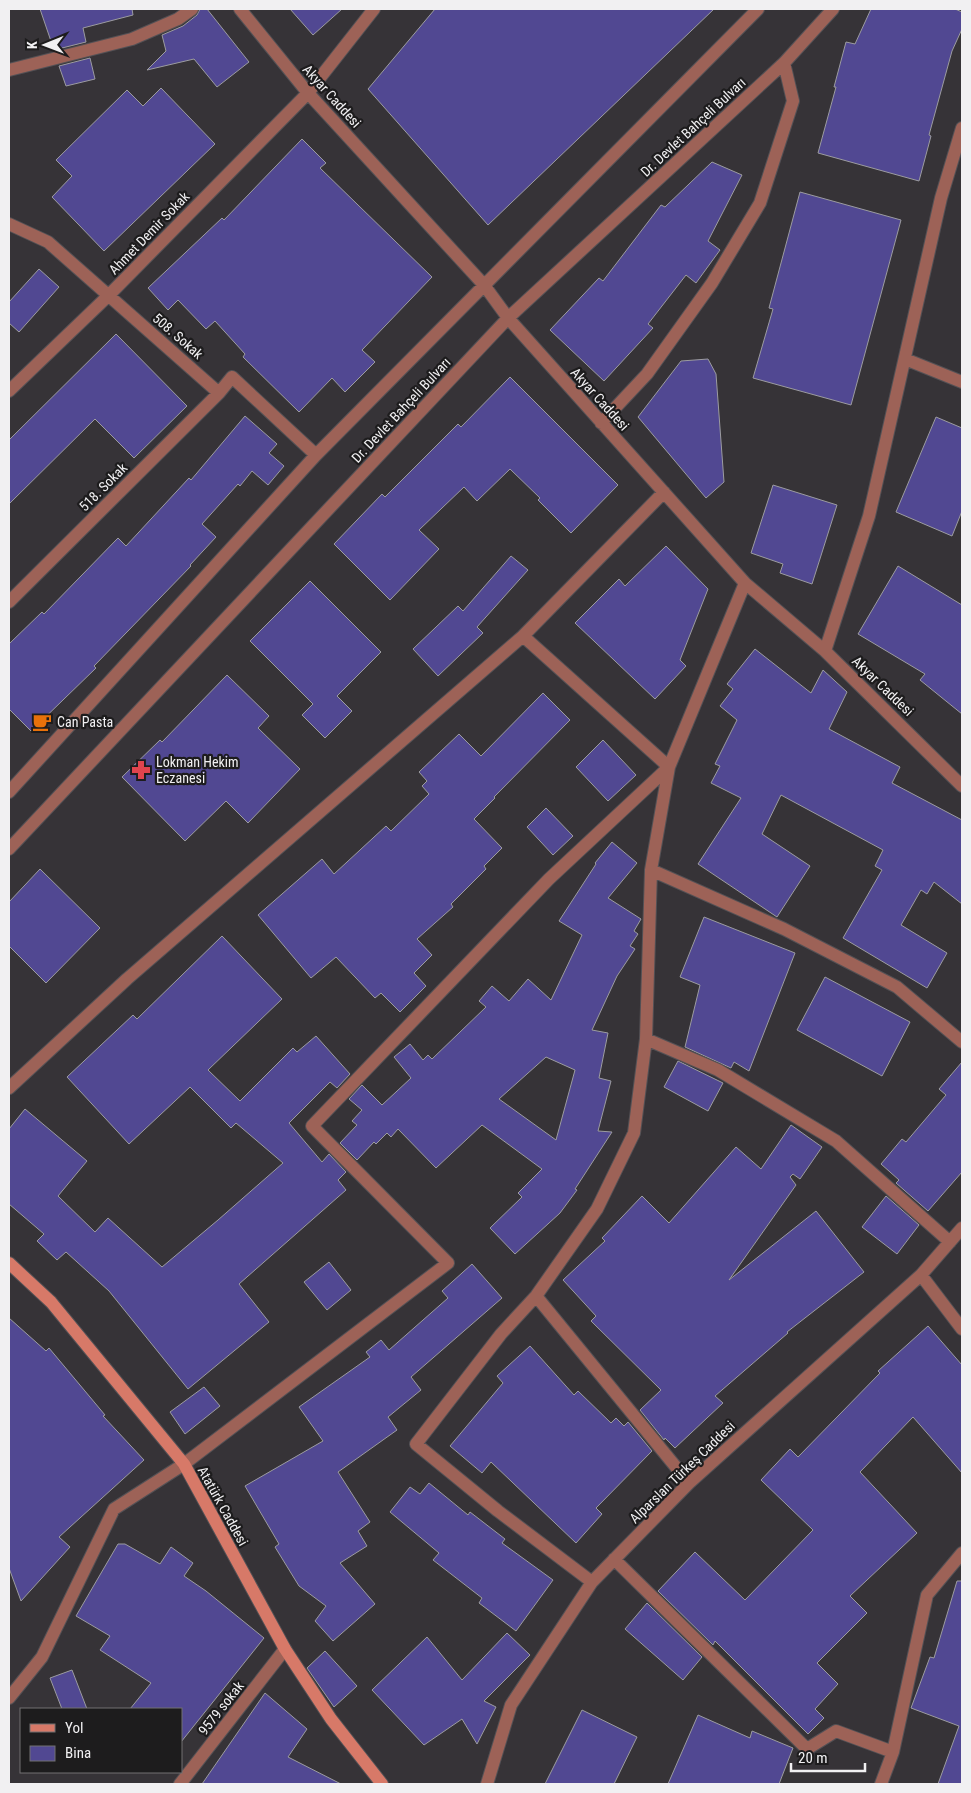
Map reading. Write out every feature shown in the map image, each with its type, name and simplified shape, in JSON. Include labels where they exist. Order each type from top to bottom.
[{"type":"street","points":[[9,70],[132,39],[178,20],[192,9]]},
{"type":"street","name":"Akyar Caddesi","points":[[240,9],[308,93],[484,284],[508,318],[745,583],[825,651],[962,786]]},
{"type":"street","name":"Ahmet Demir Sokak","points":[[9,391],[108,296],[308,93],[374,9]]},
{"type":"street","name":"Dr. Devlet Bahçeli Bulvarı","points":[[9,792],[316,455],[758,9]]},
{"type":"street","name":"Dr. Devlet Bahçeli Bulvarı","points":[[9,849],[508,318],[784,63],[833,9]]},
{"type":"street","points":[[601,424],[652,367],[712,283],[760,203],[793,101],[784,63]]},
{"type":"street","points":[[825,651],[869,516],[941,198],[962,128]]},
{"type":"street","name":"508. Sokak","points":[[9,224],[48,242],[219,393]]},
{"type":"street","points":[[905,359],[962,382]]},
{"type":"street","points":[[219,393],[232,376],[316,455]]},
{"type":"street","name":"518. Sokak","points":[[9,602],[219,393]]},
{"type":"street","points":[[9,1088],[126,979],[522,636],[664,492]]},
{"type":"street","points":[[592,1582],[498,1512],[416,1444],[501,1334],[536,1296],[598,1209],[634,1133],[646,1039],[651,870],[669,768],[745,583]]},
{"type":"street","points":[[522,636],[669,768]]},
{"type":"street","points":[[9,1698],[42,1658],[114,1509],[184,1464],[448,1263],[312,1126],[549,878],[669,768]]},
{"type":"street","points":[[651,870],[784,930],[896,987],[962,1042]]},
{"type":"street","points":[[646,1039],[718,1070],[836,1141],[950,1242]]},
{"type":"street","name":"Alparslan Türkeş Caddesi","points":[[487,1784],[511,1705],[592,1582],[689,1483],[921,1275],[962,1228]]},
{"type":"street","name":"Atatürk Caddesi","points":[[9,1264],[51,1302],[184,1464],[285,1649],[331,1719],[382,1784]]},
{"type":"street","points":[[921,1275],[962,1329]]},
{"type":"street","points":[[536,1296],[689,1483]]},
{"type":"street","points":[[881,1784],[893,1752],[927,1595],[962,1553]]},
{"type":"street","points":[[614,1559],[808,1749],[836,1730],[893,1752]]},
{"type":"street","name":"9579 sokak","points":[[180,1784],[285,1649]]},
{"type":"building","points":[[40,9],[132,9],[133,15],[83,28],[86,42],[54,50]]},
{"type":"building","points":[[200,9],[207,9],[249,62],[217,87],[194,59],[147,70],[166,51],[162,35],[183,26],[197,15]]},
{"type":"building","points":[[290,9],[342,9],[313,35]]},
{"type":"building","points":[[435,9],[714,9],[488,225],[368,89]]},
{"type":"building","points":[[871,9],[955,9],[962,12],[962,29],[952,51],[929,135],[931,136],[919,181],[818,153],[846,42],[855,44]]},
{"type":"building","points":[[90,58],[95,79],[66,86],[59,66]]},
{"type":"building","points":[[161,88],[215,144],[104,251],[52,197],[72,176],[56,160],[127,90],[143,106]]},
{"type":"building","points":[[302,139],[326,163],[320,168],[432,277],[362,350],[375,362],[345,392],[332,378],[299,412],[243,357],[245,354],[215,321],[206,329],[178,300],[168,310],[148,288],[222,218],[224,220]]},
{"type":"building","points":[[712,162],[742,175],[708,241],[720,250],[696,283],[686,275],[648,324],[653,328],[604,381],[550,330],[599,278],[603,281],[661,205],[665,207]]},
{"type":"building","points":[[800,192],[901,220],[851,405],[753,378],[773,309],[769,308]]},
{"type":"building","points":[[39,269],[59,287],[19,332],[9,323],[9,302]]},
{"type":"building","points":[[116,334],[187,406],[134,458],[95,419],[9,504],[9,440]]},
{"type":"building","points":[[708,359],[716,374],[724,482],[706,498],[638,417],[681,361]]},
{"type":"building","points":[[510,377],[618,485],[571,533],[538,500],[540,498],[510,469],[477,501],[464,487],[419,530],[439,549],[390,600],[334,544],[382,494],[385,497],[458,424],[461,427]]},
{"type":"building","points":[[245,416],[277,444],[269,453],[284,466],[268,485],[252,471],[240,486],[238,484],[202,524],[216,537],[191,566],[94,666],[96,668],[31,731],[9,709],[9,644],[42,612],[44,614],[118,538],[126,546],[189,478],[191,480]]},
{"type":"building","points":[[936,417],[962,428],[962,511],[952,536],[896,512]]},
{"type":"building","points":[[773,485],[837,505],[812,584],[780,573],[783,564],[751,553]]},
{"type":"building","points":[[666,546],[708,589],[680,660],[686,666],[655,699],[575,623],[619,579],[625,586]]},
{"type":"building","points":[[511,556],[528,570],[477,627],[483,633],[438,676],[413,649],[458,606],[463,611]]},
{"type":"building","points":[[898,566],[962,605],[962,714],[920,680],[925,674],[858,634]]},
{"type":"building","points":[[310,581],[381,652],[337,696],[352,711],[325,738],[302,715],[313,704],[250,641]]},
{"type":"building","points":[[755,649],[811,693],[823,670],[847,692],[829,729],[900,767],[892,783],[962,820],[962,904],[934,882],[927,894],[921,890],[901,925],[947,953],[927,988],[843,938],[882,870],[875,866],[883,850],[781,795],[762,834],[810,866],[777,917],[698,864],[741,798],[711,783],[720,766],[715,764],[737,720],[720,706],[733,689],[727,684]]},
{"type":"building","points":[[227,675],[269,716],[258,728],[300,769],[248,823],[226,801],[185,841],[122,777],[160,740],[162,742]]},
{"type":"building","points":[[543,693],[570,720],[474,819],[502,848],[484,866],[486,869],[451,904],[453,907],[417,939],[432,955],[414,973],[426,986],[400,1012],[381,993],[375,998],[336,957],[311,978],[258,915],[322,859],[334,874],[386,826],[391,831],[429,794],[422,786],[427,781],[419,772],[459,734],[481,756]]},
{"type":"building","points":[[603,740],[636,775],[608,801],[576,767]]},
{"type":"building","points":[[546,808],[573,836],[553,855],[527,827]]},
{"type":"building","points":[[612,842],[637,863],[608,898],[641,919],[634,931],[638,934],[630,946],[635,949],[617,976],[592,1030],[608,1033],[599,1078],[611,1081],[598,1131],[612,1132],[575,1189],[577,1190],[560,1213],[515,1254],[490,1228],[522,1197],[518,1193],[542,1169],[482,1125],[436,1168],[398,1129],[391,1137],[387,1133],[376,1144],[374,1142],[357,1160],[340,1143],[357,1125],[352,1121],[362,1110],[349,1099],[362,1085],[382,1105],[411,1078],[394,1057],[410,1044],[423,1060],[428,1055],[432,1059],[486,1007],[479,1001],[492,986],[509,1001],[528,979],[551,1000],[582,935],[559,921],[595,863]],"holes":[[[546,1057],[575,1070],[556,1140],[499,1099]]]},
{"type":"building","points":[[40,869],[100,928],[46,983],[9,946],[9,902]]},
{"type":"building","points":[[704,917],[795,953],[749,1071],[734,1062],[731,1068],[685,1047],[700,985],[680,977]]},
{"type":"building","points":[[222,936],[282,999],[208,1070],[240,1101],[293,1048],[297,1052],[316,1036],[350,1074],[337,1088],[330,1082],[289,1123],[322,1162],[329,1154],[346,1172],[338,1180],[346,1190],[239,1284],[269,1322],[188,1389],[109,1291],[66,1252],[57,1260],[37,1241],[44,1234],[9,1204],[9,1129],[25,1109],[87,1161],[58,1196],[95,1232],[108,1218],[162,1267],[283,1163],[236,1123],[231,1128],[190,1087],[129,1144],[67,1077],[133,1015],[137,1019]]},
{"type":"building","points":[[825,977],[910,1022],[882,1076],[797,1030]]},
{"type":"building","points":[[678,1061],[723,1083],[708,1111],[664,1087]]},
{"type":"building","points":[[962,1062],[962,1172],[928,1211],[896,1183],[899,1180],[881,1164],[902,1139],[906,1142],[946,1095],[939,1089]]},
{"type":"building","points":[[791,1125],[822,1147],[800,1179],[793,1174],[790,1177],[796,1185],[729,1280],[816,1211],[864,1272],[787,1332],[715,1396],[723,1403],[675,1448],[665,1438],[664,1440],[640,1410],[661,1390],[591,1321],[596,1316],[563,1280],[605,1241],[602,1238],[642,1196],[669,1223],[736,1147],[761,1169]]},
{"type":"building","points":[[886,1196],[919,1225],[897,1254],[862,1227]]},
{"type":"building","points":[[329,1262],[351,1290],[327,1310],[304,1282]]},
{"type":"building","points":[[472,1264],[502,1298],[411,1377],[421,1390],[388,1417],[397,1430],[338,1472],[370,1522],[358,1531],[367,1546],[340,1563],[375,1604],[333,1641],[315,1621],[326,1606],[299,1586],[275,1547],[279,1544],[245,1486],[323,1441],[299,1407],[370,1357],[366,1352],[381,1340],[389,1350],[448,1298],[442,1291]]},
{"type":"building","points":[[9,1318],[46,1351],[49,1348],[105,1415],[103,1416],[144,1460],[59,1537],[70,1547],[21,1601],[9,1568]]},
{"type":"building","points":[[928,1326],[962,1365],[962,1473],[913,1417],[860,1472],[917,1533],[850,1596],[867,1613],[817,1663],[838,1684],[815,1709],[824,1718],[808,1734],[715,1641],[713,1645],[658,1591],[695,1552],[745,1600],[813,1530],[761,1480],[790,1449],[798,1457],[880,1373],[878,1371]]},
{"type":"building","points":[[530,1346],[574,1395],[578,1391],[611,1423],[616,1418],[624,1426],[628,1422],[652,1451],[596,1508],[602,1514],[576,1543],[491,1462],[482,1473],[450,1446],[503,1383],[497,1376]]},
{"type":"building","points":[[204,1387],[220,1406],[185,1434],[170,1412]]},
{"type":"building","points":[[429,1483],[468,1515],[470,1512],[505,1539],[502,1543],[553,1580],[516,1631],[479,1603],[482,1598],[433,1560],[439,1553],[390,1512],[410,1487],[420,1494]]},
{"type":"building","points":[[118,1544],[125,1544],[160,1564],[171,1547],[193,1563],[184,1576],[206,1591],[264,1638],[182,1741],[182,1708],[131,1708],[151,1683],[100,1650],[110,1636],[76,1616]]},
{"type":"building","points":[[957,1581],[962,1581],[962,1784],[938,1784],[959,1726],[911,1708],[930,1657],[934,1658]]},
{"type":"building","points":[[647,1603],[702,1657],[683,1680],[625,1629]]},
{"type":"building","points":[[507,1633],[530,1655],[484,1701],[496,1707],[477,1744],[462,1719],[424,1745],[372,1690],[427,1637],[462,1680]]},
{"type":"building","points":[[325,1651],[357,1686],[334,1707],[307,1668]]},
{"type":"building","points":[[72,1670],[87,1708],[62,1708],[50,1678]]},
{"type":"building","points":[[265,1693],[307,1729],[288,1757],[341,1784],[202,1784]]},
{"type":"building","points":[[582,1710],[637,1737],[614,1784],[545,1784]]},
{"type":"building","points":[[698,1715],[750,1738],[752,1731],[793,1748],[779,1784],[668,1784]]},
{"type":"place","name":"Can Pasta","points":[[42,722]]},
{"type":"place","name":"Lokman Hekim Eczanesi","points":[[141,770]]}]
